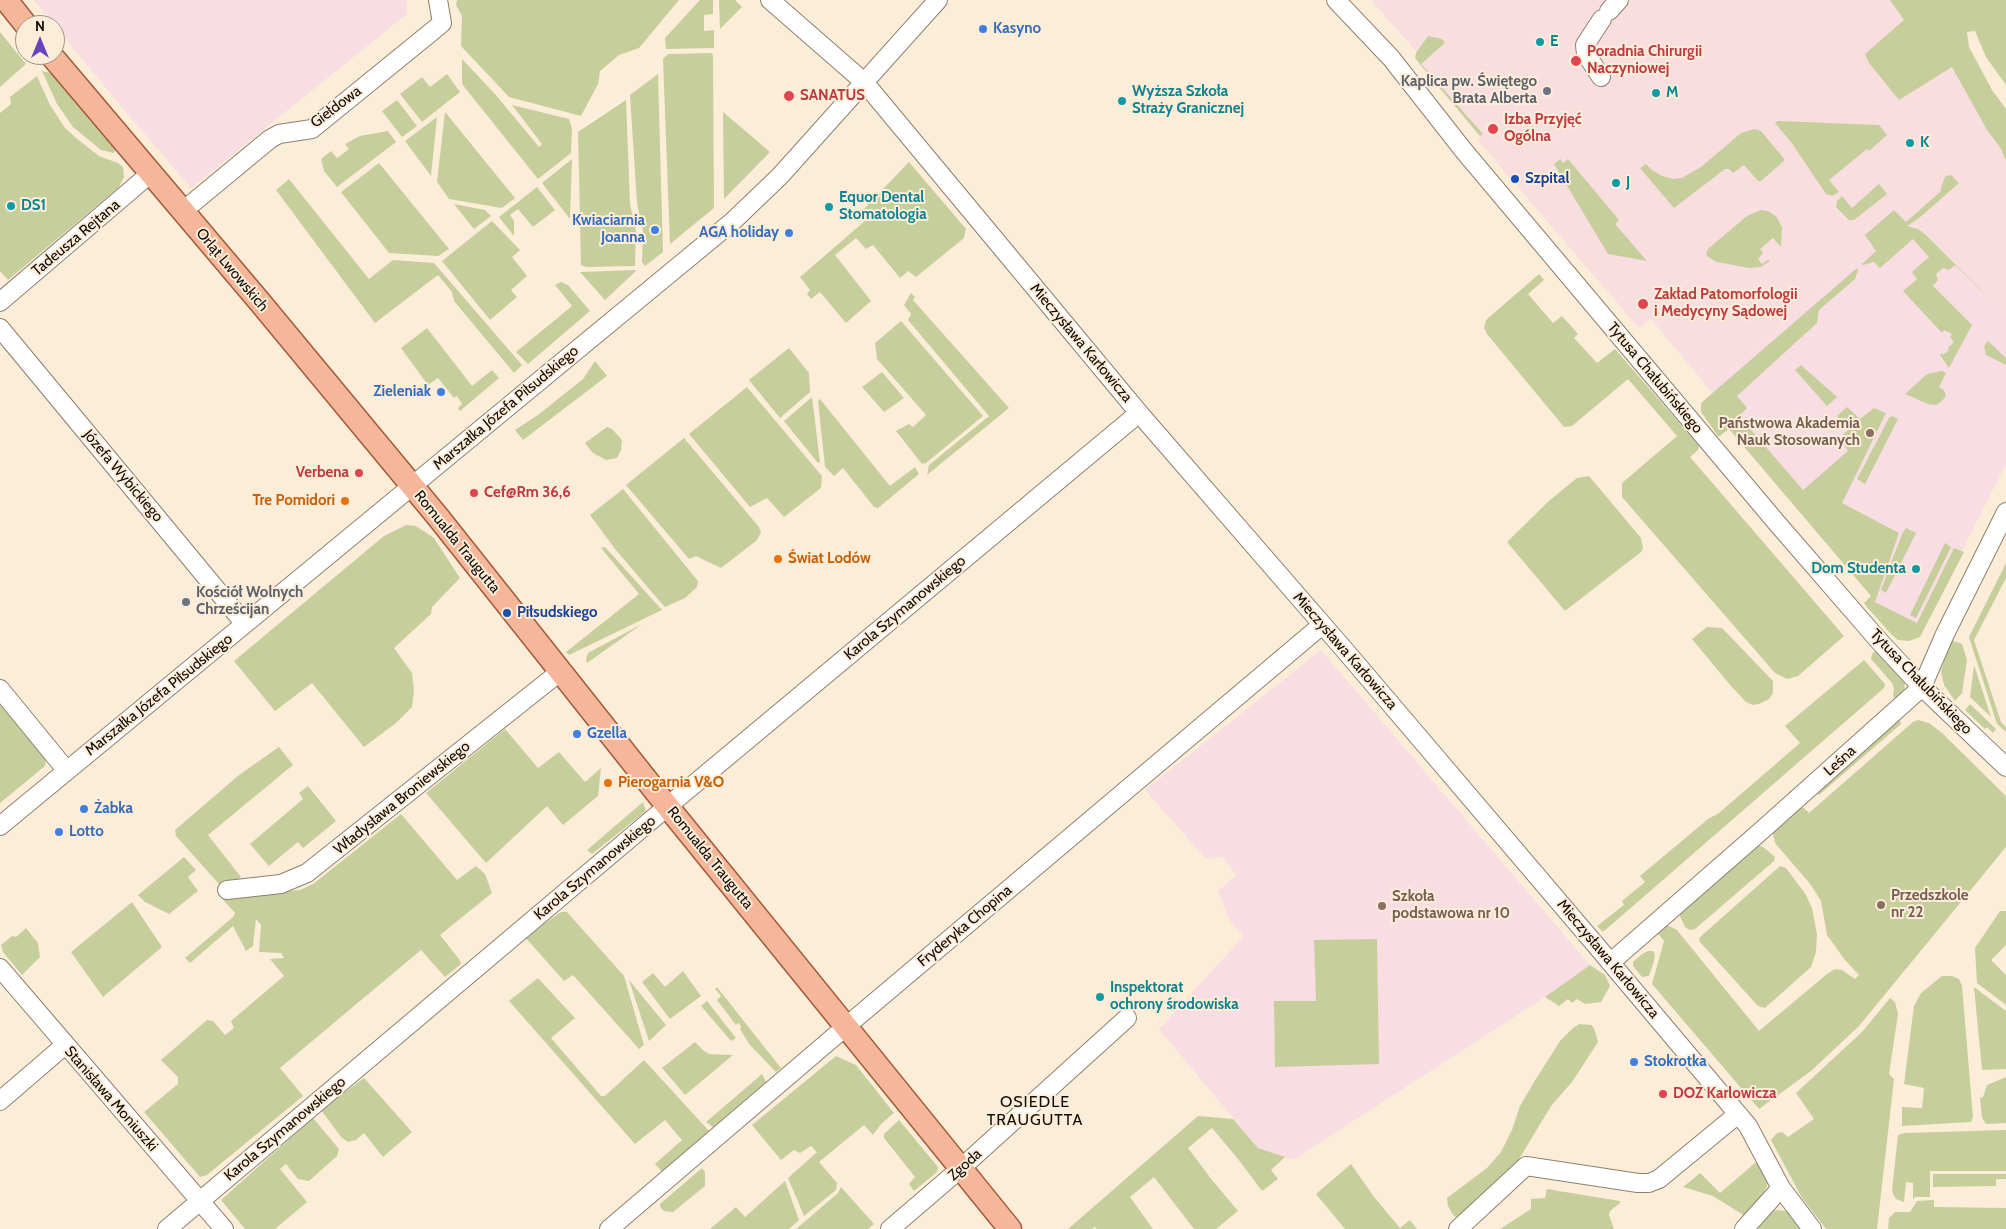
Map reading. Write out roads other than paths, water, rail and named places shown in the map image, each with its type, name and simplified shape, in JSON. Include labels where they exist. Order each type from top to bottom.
[{"type":"main road","points":[[6,0],[18,15]]},
{"type":"main road","name":"Orląt Lwowskich","points":[[59,65],[412,486]]},
{"type":"main road","name":"Romualda Traugutta","points":[[412,486],[1010,1229]]},
{"type":"street","name":"Giełdowa","points":[[183,211],[270,139],[279,134],[312,128],[435,29],[442,23],[438,0]]},
{"type":"street","name":"Mieczysława Karłowicza","points":[[770,0],[864,82],[1139,413],[1611,962],[1748,1126],[1781,1188],[1812,1229]]},
{"type":"street","name":"Marszałka Józefa Piłsudskiego","points":[[0,826],[732,222],[780,176],[938,0]]},
{"type":"street","name":"Tytusa Chałubińskiego","points":[[1336,0],[1391,58],[1464,151],[1776,522],[1880,642],[1922,687],[2006,767]]},
{"type":"street","points":[[1601,77],[1586,54],[1585,45],[1610,10]]},
{"type":"street","name":"Tadeusza Rejtana","points":[[0,302],[151,173]]},
{"type":"street","name":"Józefa Wybickiego","points":[[0,328],[246,624]]},
{"type":"street","name":"Karola Szymanowskiego","points":[[167,1229],[668,806],[1139,413]]},
{"type":"street","name":"Leśna","points":[[1611,962],[1922,687],[1945,634],[2006,512]]},
{"type":"street","name":"Fryderyka Chopina","points":[[610,1229],[846,1026],[1322,625]]},
{"type":"street","name":"Władysława Broniewskiego","points":[[227,890],[281,884],[307,873],[562,671]]},
{"type":"street","points":[[0,689],[67,771]]},
{"type":"street","name":"Stanisława Moniuszki","points":[[0,968],[224,1229]]},
{"type":"street","name":"Zgoda","points":[[890,1229],[960,1169],[1127,1018]]},
{"type":"street","points":[[0,1101],[65,1045]]},
{"type":"street","points":[[1458,1229],[1526,1166],[1638,1183],[1649,1183],[1659,1179],[1738,1114]]},
{"type":"street","points":[[1744,1229],[1781,1188]]},
{"type":"place","name":"Kasyno","points":[[983,29]]},
{"type":"place","name":"E","points":[[1540,42]]},
{"type":"place","name":"Poradnia Chirurgii Naczyniowej","points":[[1576,61]]},
{"type":"place","name":"Kaplica pw. Świętego Brata Alberta","points":[[1547,91]]},
{"type":"place","name":"M","points":[[1656,93]]},
{"type":"place","name":"SANATUS","points":[[789,96]]},
{"type":"place","name":"Wyższa Szkoła Straży Granicznej","points":[[1122,101]]},
{"type":"place","name":"Izba Przyjęć Ogólna","points":[[1493,129]]},
{"type":"place","name":"K","points":[[1910,143]]},
{"type":"place","name":"Szpital","points":[[1515,179]]},
{"type":"place","name":"J","points":[[1616,183]]},
{"type":"place","name":"DS1","points":[[11,206]]},
{"type":"place","name":"Equor Dental Stomatologia","points":[[829,207]]},
{"type":"place","name":"Kwiaciarnia Joanna","points":[[655,230]]},
{"type":"place","name":"AGA holiday","points":[[789,233]]},
{"type":"place","name":"Zakład Patomorfologii i Medycyny Sądowej","points":[[1643,304]]},
{"type":"place","name":"Zieleniak","points":[[441,392]]},
{"type":"place","name":"Państwowa Akademia Nauk Stosowanych","points":[[1870,433]]},
{"type":"place","name":"Verbena","points":[[359,473]]},
{"type":"place","name":"Cef@Rm 36,6","points":[[474,493]]},
{"type":"place","name":"Tre Pomidori","points":[[345,501]]},
{"type":"place","name":"Świat Lodów","points":[[778,559]]},
{"type":"place","name":"Dom Studenta","points":[[1916,569]]},
{"type":"place","name":"Kościół Wolnych Chrześcijan","points":[[186,602]]},
{"type":"place","name":"Piłsudskiego","points":[[507,613]]},
{"type":"place","name":"Gzella","points":[[577,734]]},
{"type":"place","name":"Pierogarnia V&O","points":[[608,783]]},
{"type":"place","name":"Żabka","points":[[84,809]]},
{"type":"place","name":"Lotto","points":[[59,832]]},
{"type":"place","name":"Przedszkole nr 22","points":[[1881,905]]},
{"type":"place","name":"Szkoła podstawowa nr 10","points":[[1382,906]]},
{"type":"place","name":"Inspektorat ochrony środowiska","points":[[1100,997]]},
{"type":"place","name":"Stokrotka","points":[[1634,1062]]},
{"type":"place","name":"DOZ Karlowicza","points":[[1663,1094]]},
{"type":"district","name":"OSIEDLE TRAUGUTTA","points":[[1035,1111]]}]
